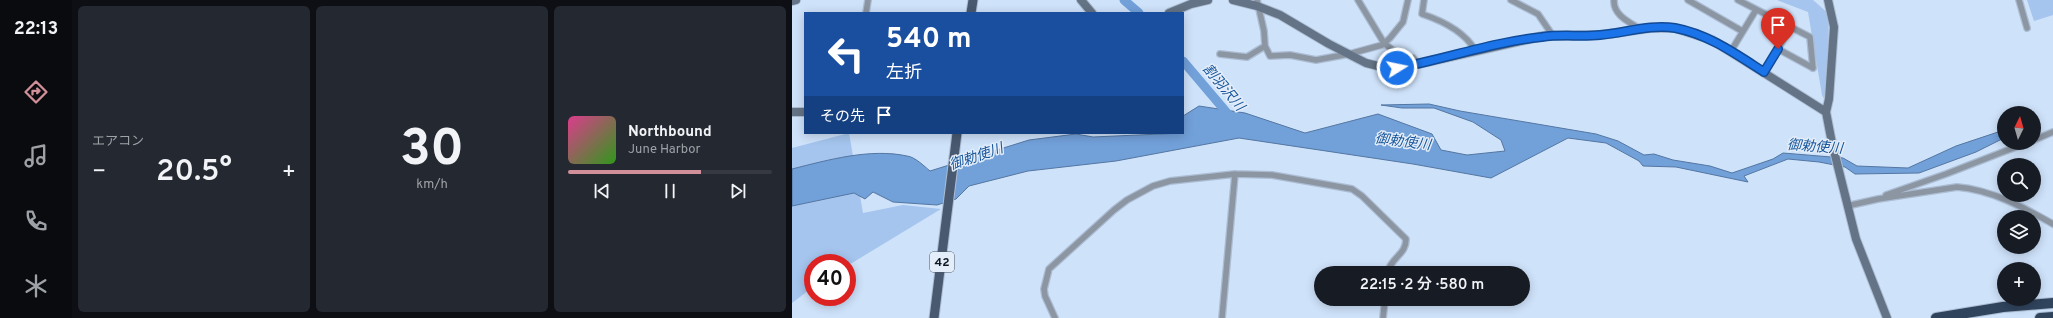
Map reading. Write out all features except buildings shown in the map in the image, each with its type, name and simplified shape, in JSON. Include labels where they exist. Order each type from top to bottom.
[{"type":"highway","points":[[1936,318],[2003,307],[2053,303]]},
{"type":"highway","points":[[2040,318],[2053,317]]},
{"type":"main road","points":[[971,12],[973,0]]},
{"type":"main road","name":"42","points":[[934,318],[957,134]]},
{"type":"street","points":[[866,12],[868,0]]},
{"type":"street","points":[[1081,0],[1091,12]]},
{"type":"street","points":[[1171,12],[1191,4],[1208,0]]},
{"type":"street","points":[[1233,0],[1257,3],[1366,63],[1386,68],[1418,64],[1527,39],[1553,36],[1601,35],[1664,27],[1684,31],[1712,40],[1826,112]]},
{"type":"street","points":[[1358,0],[1384,43],[1405,60],[1413,58],[1418,64]]},
{"type":"street","points":[[1257,3],[1264,31],[1265,46],[1270,56],[1290,55],[1316,60],[1349,54],[1384,43],[1403,22],[1408,0]]},
{"type":"street","points":[[1424,0],[1422,14],[1445,22],[1466,37],[1475,50]]},
{"type":"street","points":[[1511,0],[1538,14],[1553,36]]},
{"type":"street","points":[[1614,0],[1618,13],[1640,29]]},
{"type":"street","points":[[1688,0],[1742,31]]},
{"type":"street","points":[[1738,0],[1810,37],[1813,68],[1778,49]]},
{"type":"street","points":[[1828,0],[1834,27],[1829,98],[1826,112],[1847,204],[1865,265],[1887,318]]},
{"type":"street","points":[[2019,0],[2027,28]]},
{"type":"street","points":[[1731,51],[1756,10]]},
{"type":"street","points":[[1764,72],[1790,28]]},
{"type":"street","points":[[1220,54],[1247,57],[1265,46]]},
{"type":"street","points":[[792,112],[804,112]]},
{"type":"street","points":[[2041,137],[2053,132]]},
{"type":"street","points":[[1878,199],[2008,150]]},
{"type":"street","points":[[1222,318],[1235,174]]},
{"type":"street","points":[[1055,318],[1045,296],[1044,289],[1049,269],[1114,210],[1142,192],[1162,183],[1235,174],[1283,176],[1344,187],[1358,192],[1406,239],[1406,246],[1403,251],[1389,266]]},
{"type":"street","points":[[1847,204],[1951,187],[1968,188],[2016,203],[2053,224]]},
{"type":"street","points":[[1383,318],[1384,306]]},
{"type":"shaded area","points":[[1777,0],[1813,0],[1829,14],[1827,80],[1824,99],[1822,95],[1808,12]]},
{"type":"shaded area","points":[[2027,0],[2053,0],[2053,15],[2034,21]]},
{"type":"shaded area","points":[[849,134],[863,213],[903,205],[941,209],[856,261],[856,254],[804,254],[804,294],[792,303],[792,148]]},
{"type":"water","name":"御勅使川","points":[[1429,104],[1460,111],[1596,134],[1618,141],[1644,155],[1654,154],[1673,160],[1710,166],[1732,173],[1773,159],[1783,153],[1843,158],[1857,166],[1908,168],[1956,146],[1997,132],[1997,142],[1976,152],[1919,173],[1855,174],[1845,167],[1819,162],[1788,159],[1744,176],[1748,182],[1676,167],[1643,166],[1639,161],[1606,143],[1568,138],[1491,178],[1413,164],[1239,138],[1116,161],[1028,171],[969,186],[956,199],[937,205],[893,202],[873,192],[865,199],[854,193],[792,206],[792,169],[849,156],[878,153],[913,158],[930,171],[1029,140],[1076,134],[1093,137],[1184,134],[1184,115],[1199,106],[1245,113],[1305,133],[1378,114],[1432,134],[1441,150],[1467,155],[1505,151],[1501,140],[1473,122],[1434,108],[1402,108],[1381,105]]},
{"type":"waterway","name":"割羽沢川","points":[[1124,0],[1138,12]]},
{"type":"waterway","name":"割羽沢川","points":[[1184,62],[1233,120]]},
{"type":"route","points":[[1397,68],[1543,36],[1601,35],[1664,27],[1675,28],[1712,40],[1764,72],[1778,49]]}]
